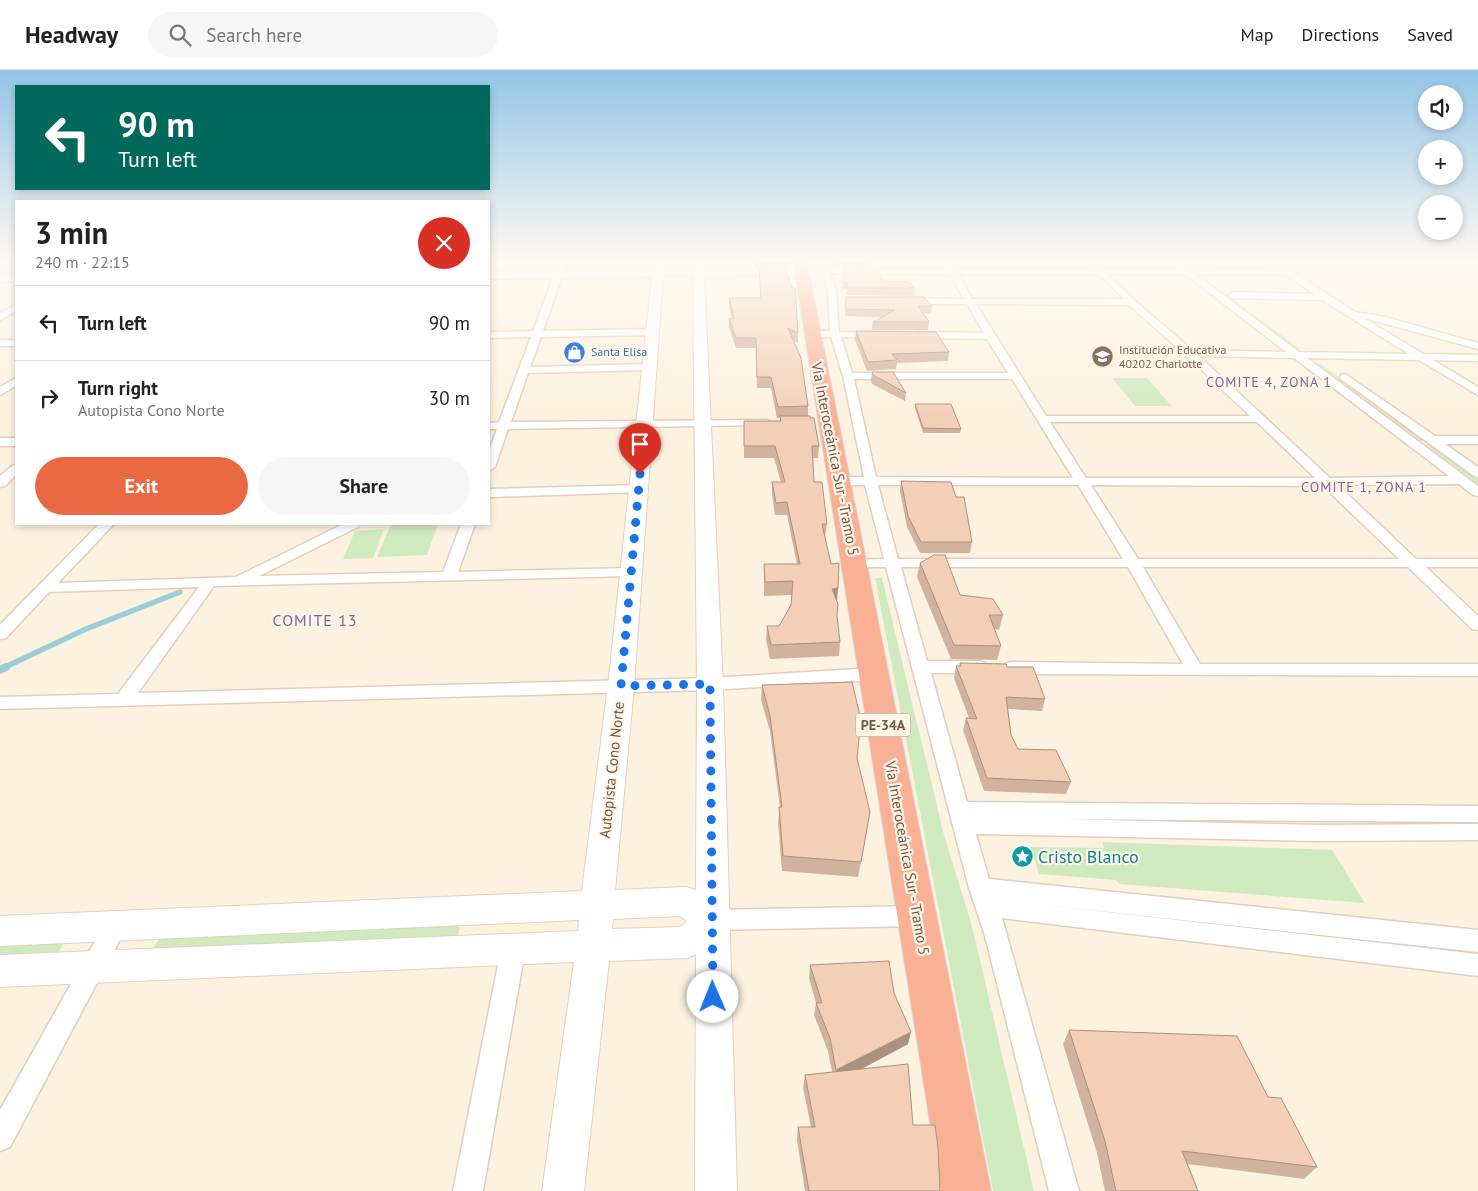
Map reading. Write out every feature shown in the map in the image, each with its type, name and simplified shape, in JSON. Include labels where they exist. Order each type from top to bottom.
[{"type":"highway","name":"Vía Interoceánica Sur - Tramo 5","points":[[819,311],[823,334],[824,422],[839,480],[966,1191]]},
{"type":"main road","name":"Autopista Cono Norte","points":[[563,1191],[594,945],[621,686],[638,490],[648,425],[649,367],[654,311]]},
{"type":"main road","points":[[699,311],[710,684],[716,1191]]},
{"type":"main road","points":[[0,931],[686,901],[712,920]]},
{"type":"main road","points":[[0,971],[688,942],[712,920]]},
{"type":"street","points":[[490,464],[546,311]]},
{"type":"street","points":[[823,334],[831,311]]},
{"type":"street","points":[[975,311],[1133,563],[1195,670]]},
{"type":"street","points":[[1142,311],[1192,355],[1478,625]]},
{"type":"street","points":[[1239,311],[1478,492]]},
{"type":"street","points":[[1255,311],[1478,473]]},
{"type":"street","points":[[1366,311],[1373,316]]},
{"type":"street","points":[[1348,312],[1373,316],[1478,346]]},
{"type":"street","points":[[1348,312],[1478,392]]},
{"type":"street","points":[[823,334],[882,335]]},
{"type":"street","points":[[823,334],[848,376],[871,481],[892,563],[1064,1191]]},
{"type":"street","points":[[490,335],[652,335]]},
{"type":"street","points":[[910,335],[990,336]]},
{"type":"street","points":[[490,339],[538,336]]},
{"type":"street","points":[[1468,343],[1478,338]]},
{"type":"street","points":[[0,343],[15,343]]},
{"type":"street","points":[[0,348],[15,347]]},
{"type":"street","points":[[1192,355],[1289,358],[1298,356],[1478,358]]},
{"type":"street","points":[[524,370],[649,367]]},
{"type":"street","points":[[0,383],[15,373]]},
{"type":"street","points":[[848,376],[1017,376]]},
{"type":"street","points":[[0,392],[15,382]]},
{"type":"street","points":[[1042,419],[1260,419]]},
{"type":"street","points":[[490,426],[504,428],[781,423]]},
{"type":"street","points":[[490,432],[504,428]]},
{"type":"street","points":[[0,436],[15,435]]},
{"type":"street","points":[[1433,440],[1478,440]]},
{"type":"street","points":[[0,442],[15,442]]},
{"type":"street","points":[[0,483],[15,470]]},
{"type":"street","points":[[839,480],[1326,482],[1462,480]]},
{"type":"street","points":[[490,493],[638,490]]},
{"type":"street","points":[[0,634],[106,525]]},
{"type":"street","points":[[237,582],[352,525]]},
{"type":"street","points":[[449,576],[468,525]]},
{"type":"street","points":[[854,563],[1478,563]]},
{"type":"street","points":[[43,588],[630,572]]},
{"type":"street","points":[[124,700],[210,582]]},
{"type":"street","points":[[921,667],[1195,670],[1478,670]]},
{"type":"street","points":[[0,703],[710,684],[874,674]]},
{"type":"street","points":[[961,817],[1478,814]]},
{"type":"street","points":[[961,817],[1318,833],[1478,832]]},
{"type":"street","points":[[984,897],[1478,941]]},
{"type":"street","points":[[984,897],[1030,914],[1478,965]]},
{"type":"street","points":[[712,920],[918,916]]},
{"type":"street","points":[[0,1137],[115,927]]},
{"type":"street","points":[[468,1191],[513,950]]},
{"type":"green space","points":[[1244,311],[1249,311],[1300,349],[1294,349]]},
{"type":"green space","points":[[1316,364],[1321,364],[1426,441],[1421,441]]},
{"type":"green space","points":[[1112,378],[1147,378],[1172,406],[1135,406]]},
{"type":"green space","points":[[1425,444],[1432,444],[1478,479],[1478,484]]},
{"type":"green space","points":[[391,525],[438,525],[427,555],[377,557]]},
{"type":"green space","points":[[384,529],[373,558],[343,559],[355,531]]},
{"type":"green space","points":[[875,578],[882,578],[944,835],[972,926],[1034,1191],[993,1191]]},
{"type":"green space","points":[[1102,842],[1332,850],[1365,903],[1119,884],[1116,880],[1039,874],[1031,847],[1104,848]]},
{"type":"green space","points":[[460,924],[457,939],[151,952],[160,937]]},
{"type":"green space","points":[[65,941],[56,956],[0,958],[0,944]]},
{"type":"building","points":[[732,311],[797,311],[798,333],[788,328],[801,358],[808,406],[778,407],[771,377],[757,377],[756,338],[736,338],[729,319],[734,318]]},
{"type":"building","points":[[893,311],[922,311],[929,322],[873,322]]},
{"type":"building","points":[[856,331],[936,332],[949,352],[892,354],[897,360],[868,362]]},
{"type":"building","points":[[872,372],[893,372],[906,393],[873,375]]},
{"type":"building","points":[[915,404],[951,404],[961,429],[923,428]]},
{"type":"building","points":[[780,416],[810,416],[810,418],[814,418],[819,446],[812,446],[814,482],[822,482],[827,524],[822,524],[831,564],[839,563],[838,588],[832,589],[838,604],[837,616],[840,642],[771,645],[767,626],[779,626],[791,605],[793,581],[765,582],[764,564],[800,564],[787,502],[776,503],[772,482],[785,482],[775,446],[744,446],[744,421],[781,421]]},
{"type":"building","points":[[901,481],[951,482],[956,497],[964,497],[972,542],[921,542],[908,516]]},
{"type":"building","points":[[934,555],[945,555],[960,595],[993,599],[1003,615],[989,615],[1001,646],[954,645],[920,563]]},
{"type":"building","points":[[960,663],[1006,664],[1007,667],[1033,667],[1045,699],[1006,697],[1011,735],[1018,749],[1056,750],[1071,782],[987,778],[966,718],[977,719],[956,666],[961,666]]},
{"type":"building","points":[[852,682],[861,720],[857,758],[870,812],[861,862],[783,856],[779,807],[782,807],[770,716],[762,685]]},
{"type":"building","points":[[889,961],[894,993],[911,1032],[836,1070],[830,1038],[816,1003],[822,1003],[810,965]]},
{"type":"building","points":[[1069,1030],[1237,1036],[1268,1097],[1281,1098],[1317,1167],[1182,1151],[1198,1191],[1116,1191],[1105,1141]]},
{"type":"building","points":[[908,1064],[913,1125],[935,1125],[940,1191],[809,1191],[798,1127],[815,1127],[805,1075]]},
{"type":"waterway","points":[[3,668],[86,629],[180,592]]},
{"type":"waterway","points":[[0,670],[6,667]]},
{"type":"place","name":"Santa Elisa","points":[[575,352]]},
{"type":"place","name":"Institución Educativa 40202 Charlotte","points":[[1103,357]]},
{"type":"place","name":"Cristo Blanco","points":[[1022,857]]},
{"type":"district","name":"COMITE 4, ZONA 1","points":[[1269,382]]},
{"type":"district","name":"COMITE 1, ZONA 1","points":[[1364,487]]},
{"type":"district","name":"COMITE 13","points":[[315,620]]},
{"type":"route","points":[[640,474],[621,686],[710,684],[713,997]]}]
